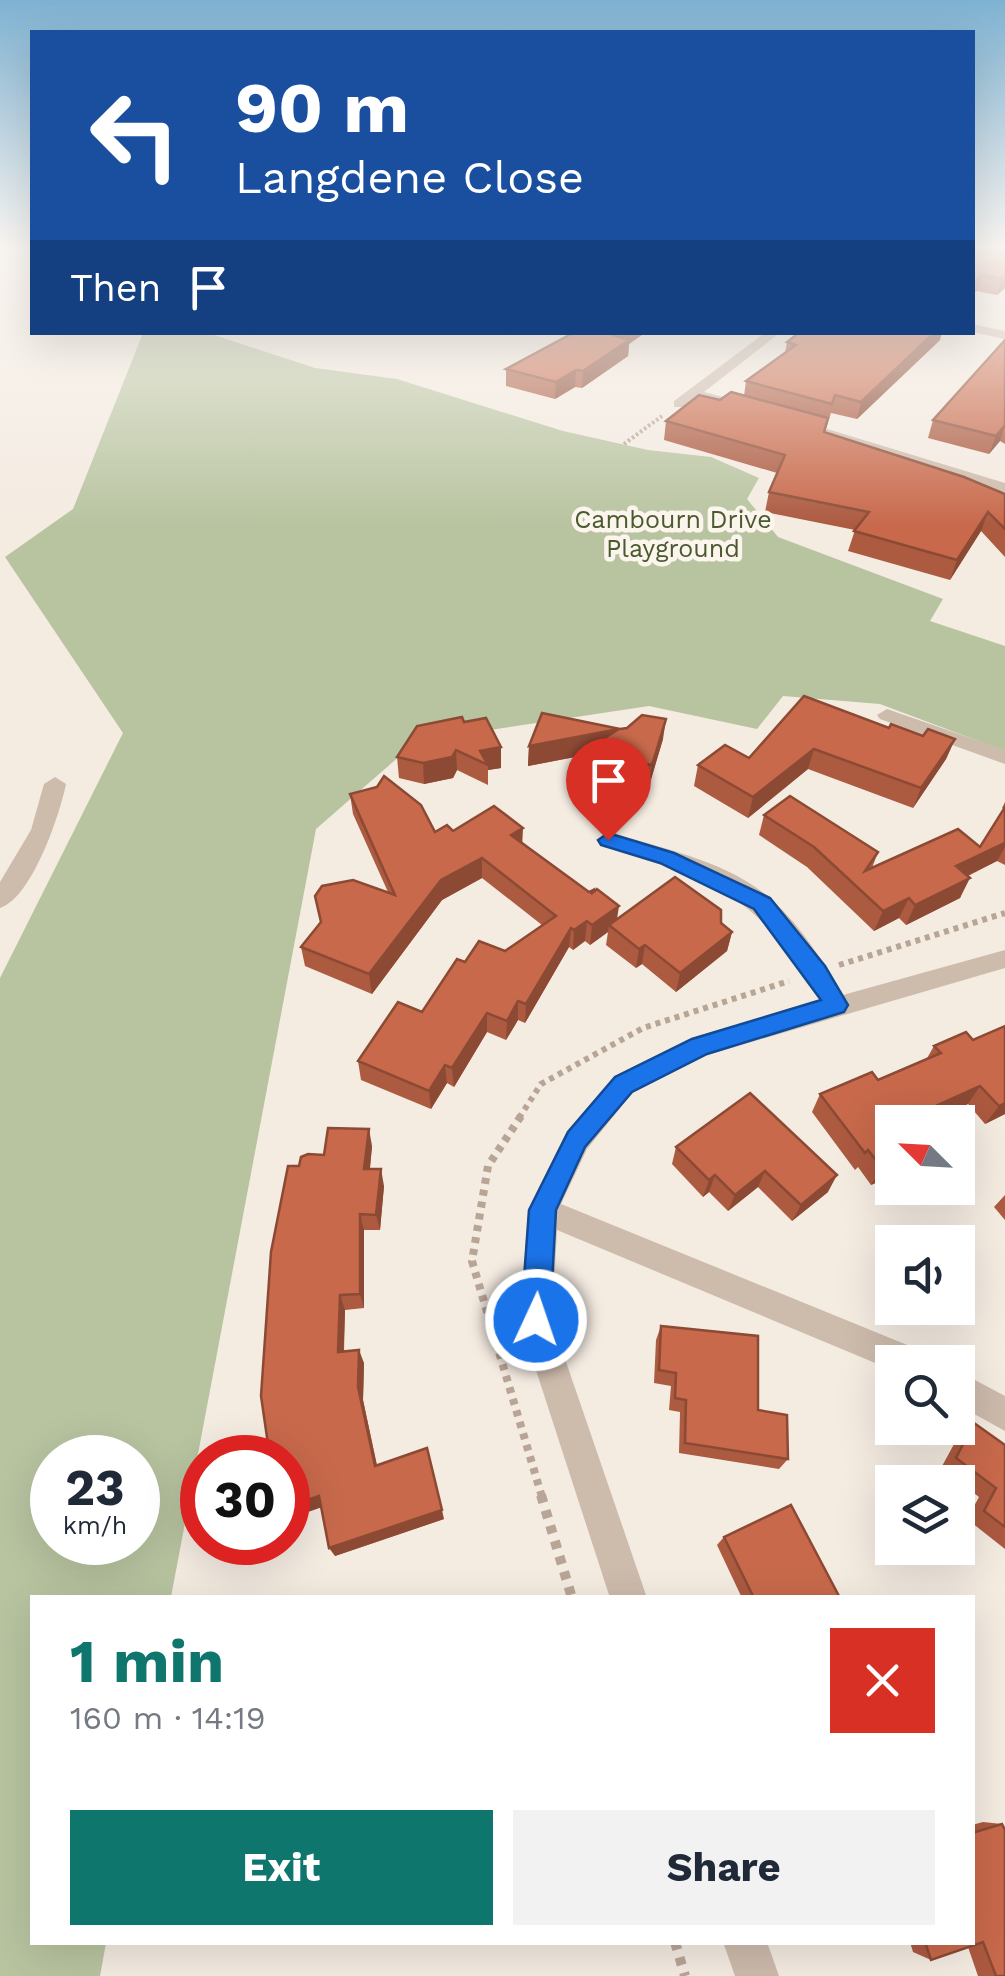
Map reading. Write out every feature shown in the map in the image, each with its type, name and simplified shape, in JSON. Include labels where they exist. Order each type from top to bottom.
[{"type":"street","points":[[679,404],[762,341]]},
{"type":"street","points":[[694,393],[751,409]]},
{"type":"street","points":[[784,418],[1005,488]]},
{"type":"street","points":[[887,714],[1005,757]]},
{"type":"street","points":[[0,899],[35,846],[51,812],[55,784]]},
{"type":"street","points":[[608,840],[667,858],[762,904],[817,972],[836,1005]]},
{"type":"street","points":[[628,1595],[536,1320],[542,1210],[576,1140],[624,1084],[700,1046],[1005,960]]},
{"type":"street","points":[[542,1210],[875,1347]]},
{"type":"street","points":[[975,1397],[1005,1414]]},
{"type":"street","points":[[747,1945],[757,1976]]},
{"type":"path","points":[[624,444],[679,404]]},
{"type":"path","points":[[817,972],[1005,913]]},
{"type":"path","points":[[676,1945],[685,1976]]},
{"type":"green space","name":"Cambourn Drive Playground","points":[[140,341],[233,341],[315,368],[397,379],[563,431],[648,450],[711,457],[759,478],[747,499],[778,537],[943,599],[930,621],[1005,646],[1005,751],[880,704],[783,696],[757,729],[649,706],[417,741],[316,829],[202,1435],[180,1435],[180,1549],[171,1595],[30,1595],[30,1945],[106,1945],[100,1976],[0,1976],[0,978],[123,733],[5,557],[73,509]]},
{"type":"building","points":[[558,341],[627,341],[583,371],[576,370],[556,382],[506,369]]},
{"type":"building","points":[[925,341],[861,402],[835,395],[832,404],[746,381],[796,345],[787,342]]},
{"type":"building","points":[[1005,341],[1005,425],[996,436],[933,420]]},
{"type":"building","points":[[731,392],[828,418],[824,432],[1005,494],[1005,529],[988,512],[957,560],[854,531],[869,512],[769,492],[785,455],[666,421],[699,395],[720,400]]},
{"type":"building","points":[[804,696],[889,728],[891,724],[923,736],[928,729],[955,739],[921,788],[814,749],[753,797],[698,765],[725,745],[749,758]]},
{"type":"building","points":[[542,713],[620,729],[642,715],[666,719],[652,765],[581,753],[619,729],[529,746]]},
{"type":"building","points":[[462,717],[464,722],[486,718],[501,747],[480,751],[488,765],[456,750],[452,757],[423,763],[397,757],[417,726]]},
{"type":"building","points":[[384,776],[421,805],[435,832],[447,825],[453,831],[494,806],[523,828],[511,835],[589,892],[593,890],[591,894],[597,889],[619,906],[592,925],[587,921],[574,930],[571,928],[526,1004],[518,1001],[507,1021],[487,1013],[452,1068],[445,1065],[429,1091],[358,1061],[398,1002],[422,1012],[457,959],[465,962],[479,941],[505,951],[556,916],[482,858],[441,880],[369,974],[301,947],[321,922],[315,896],[322,886],[353,880],[395,895],[350,794],[377,787]]},
{"type":"building","points":[[790,796],[878,852],[865,871],[958,829],[980,847],[1005,807],[1005,843],[956,866],[970,878],[915,905],[909,898],[883,911],[814,847],[764,815]]},
{"type":"building","points":[[675,877],[721,910],[721,923],[732,932],[680,973],[645,945],[639,949],[609,925]]},
{"type":"building","points":[[1005,1026],[1005,1103],[999,1106],[980,1086],[938,1105],[875,1105],[875,1159],[868,1150],[865,1153],[820,1094],[872,1072],[878,1080],[941,1053],[934,1046],[966,1032],[973,1040]]},
{"type":"building","points":[[750,1093],[837,1175],[801,1205],[765,1171],[735,1195],[715,1175],[709,1180],[676,1147]]},
{"type":"building","points":[[328,1128],[369,1129],[364,1169],[381,1169],[376,1215],[360,1214],[360,1294],[340,1295],[338,1352],[359,1350],[358,1387],[375,1466],[427,1448],[442,1510],[329,1548],[319,1496],[310,1499],[310,1435],[267,1435],[261,1396],[271,1252],[288,1166],[299,1166],[301,1157],[308,1154],[324,1155]]},
{"type":"building","points":[[661,1326],[758,1336],[758,1410],[787,1415],[788,1459],[685,1443],[686,1400],[675,1398],[676,1373],[659,1370]]},
{"type":"building","points":[[975,1424],[1005,1445],[1005,1527],[984,1511],[996,1488],[975,1472],[975,1465],[965,1465],[956,1458],[963,1445],[975,1445]]},
{"type":"building","points":[[791,1505],[838,1595],[753,1595],[724,1537]]},
{"type":"building","points":[[1002,1824],[1005,1830],[1005,1976],[996,1976],[983,1942],[975,1945],[975,1832]]},
{"type":"building","points":[[926,1945],[974,1945],[931,1960]]},
{"type":"route","points":[[536,1320],[542,1210],[576,1140],[624,1084],[700,1046],[836,1005],[817,972],[762,904],[667,858],[608,840]]}]
